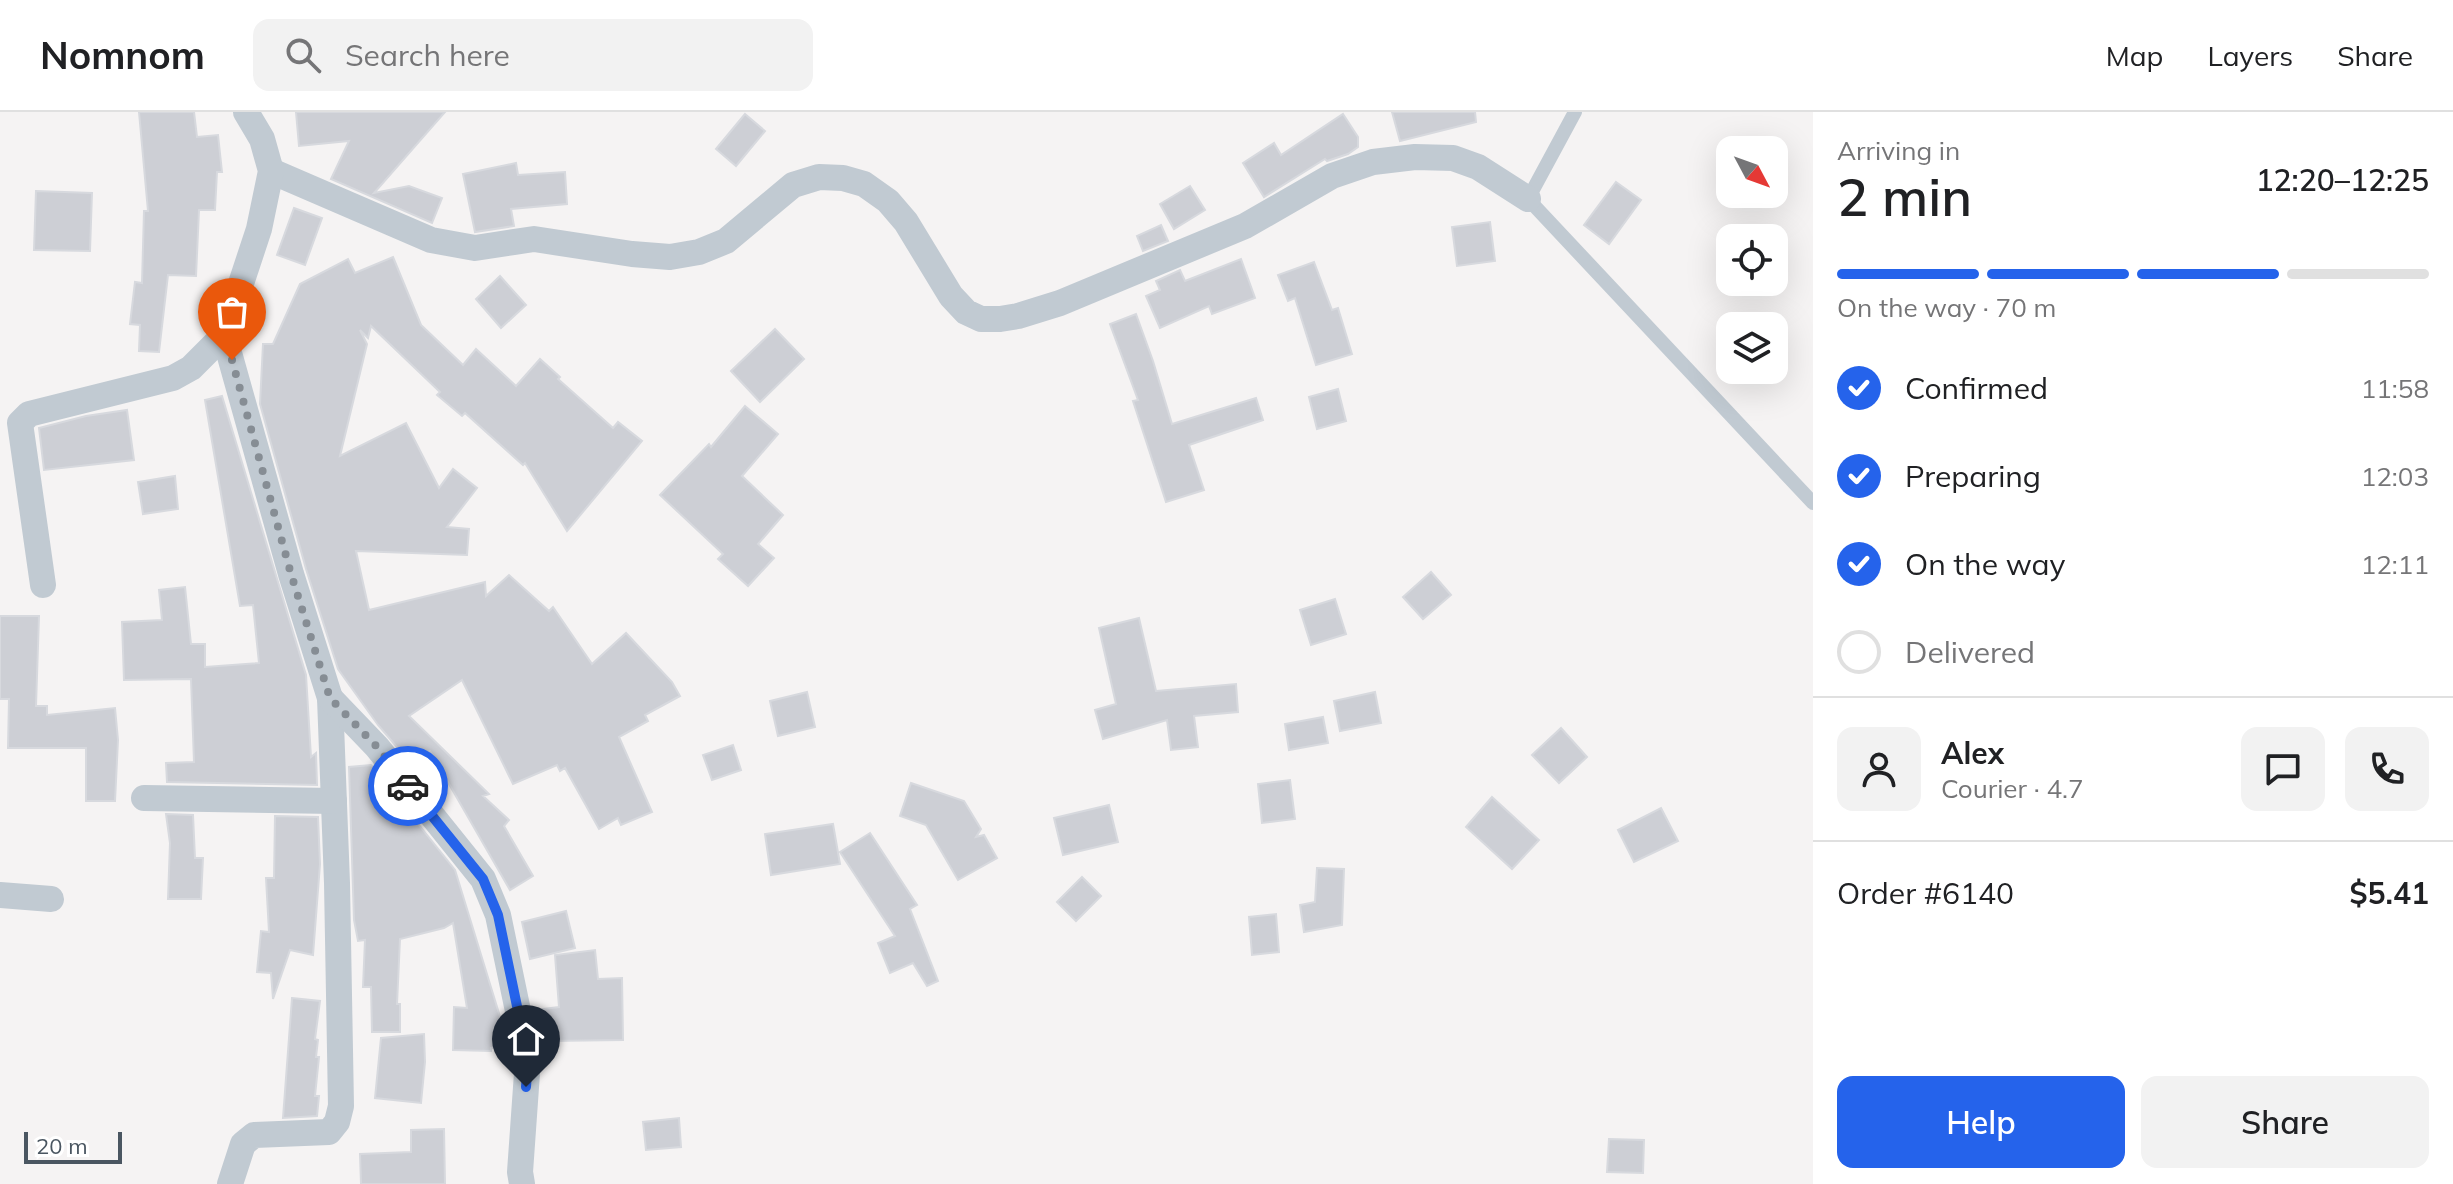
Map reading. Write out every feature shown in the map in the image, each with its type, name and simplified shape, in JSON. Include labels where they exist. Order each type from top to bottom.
[{"type":"street","points":[[43,585],[20,423],[29,414],[173,378],[191,368],[224,335],[259,229],[271,171],[262,139],[246,112]]},
{"type":"street","points":[[271,171],[431,240],[475,248],[534,239],[670,257],[699,252],[726,241],[793,185],[819,177],[843,178],[864,184],[888,201],[906,222],[951,296],[966,312],[981,319],[1018,316],[1060,303],[1245,226],[1332,176],[1373,162],[1415,157],[1453,158],[1478,167],[1528,199]]},
{"type":"street","points":[[224,335],[291,574],[330,698],[341,1106],[337,1122],[329,1132],[254,1135],[243,1144],[230,1184]]},
{"type":"street","points":[[330,698],[377,747],[483,879],[498,915],[528,1059],[520,1172],[522,1184]]},
{"type":"street","points":[[144,798],[334,801]]},
{"type":"street","points":[[0,895],[51,899]]},
{"type":"lane","points":[[1575,112],[1528,199],[1813,503]]},
{"type":"building","points":[[139,112],[194,112],[197,137],[218,135],[222,172],[217,172],[215,210],[199,210],[196,276],[168,275],[159,352],[139,351],[140,325],[130,324],[135,282],[142,283],[144,211],[148,211]]},
{"type":"building","points":[[296,112],[445,112],[374,193],[409,186],[442,198],[432,223],[331,179],[349,141],[299,146]]},
{"type":"building","points":[[1392,112],[1475,112],[1476,122],[1400,141]]},
{"type":"building","points":[[745,114],[765,131],[736,166],[716,149]]},
{"type":"building","points":[[1343,114],[1358,137],[1358,147],[1348,154],[1325,159],[1264,197],[1243,163],[1274,143],[1281,155]]},
{"type":"building","points":[[516,163],[518,175],[565,172],[567,204],[511,209],[514,226],[475,232],[463,174]]},
{"type":"building","points":[[1616,182],[1641,200],[1609,244],[1584,225]]},
{"type":"building","points":[[1190,186],[1205,210],[1174,229],[1160,204]]},
{"type":"building","points":[[36,191],[92,193],[90,251],[34,250]]},
{"type":"building","points":[[294,208],[322,218],[305,265],[277,255]]},
{"type":"building","points":[[1490,222],[1495,261],[1457,266],[1452,227]]},
{"type":"building","points":[[1161,225],[1168,241],[1143,251],[1137,236]]},
{"type":"building","points":[[393,257],[421,325],[463,365],[476,349],[516,386],[540,359],[613,428],[618,422],[642,441],[567,531],[525,463],[523,465],[465,413],[462,416],[437,395],[440,392],[371,326],[368,338],[360,330],[367,344],[340,456],[406,423],[439,488],[453,469],[477,488],[447,527],[469,529],[467,555],[356,551],[369,610],[485,582],[486,596],[509,575],[549,611],[553,607],[592,664],[626,633],[672,682],[680,696],[645,715],[648,721],[619,737],[652,812],[621,825],[618,818],[599,829],[565,768],[560,771],[557,765],[513,784],[462,680],[409,716],[489,794],[483,796],[509,820],[504,826],[533,876],[510,890],[430,751],[408,760],[378,725],[338,669],[306,569],[260,404],[263,344],[273,344],[300,284],[348,259],[355,273]]},
{"type":"building","points":[[1241,259],[1255,298],[1212,314],[1209,306],[1160,328],[1146,296],[1160,290],[1156,281],[1180,270],[1185,281]]},
{"type":"building","points":[[1314,262],[1332,310],[1338,308],[1352,354],[1316,365],[1295,298],[1288,301],[1278,275]]},
{"type":"building","points":[[500,276],[526,305],[501,328],[476,299]]},
{"type":"building","points":[[1136,314],[1172,424],[1256,398],[1263,420],[1189,445],[1204,490],[1166,502],[1133,401],[1138,400],[1110,324]]},
{"type":"building","points":[[775,329],[804,359],[760,402],[731,371]]},
{"type":"building","points":[[1338,389],[1346,421],[1317,429],[1309,397]]},
{"type":"building","points":[[222,396],[306,675],[311,757],[316,753],[317,785],[167,782],[166,763],[194,762],[191,679],[124,680],[122,622],[162,620],[159,590],[185,587],[191,644],[205,644],[205,667],[259,663],[253,605],[240,606],[205,400]]},
{"type":"building","points":[[745,406],[778,434],[742,476],[783,515],[758,544],[774,558],[748,586],[718,559],[723,554],[660,495],[709,444],[711,447]]},
{"type":"building","points":[[127,410],[134,460],[44,470],[39,428]]},
{"type":"building","points":[[175,476],[178,509],[143,514],[138,482]]},
{"type":"building","points":[[1431,572],[1451,595],[1423,619],[1403,597]]},
{"type":"building","points":[[1335,599],[1346,634],[1311,645],[1300,610]]},
{"type":"building","points":[[0,616],[39,616],[36,706],[47,706],[47,715],[115,708],[118,740],[115,801],[86,801],[86,748],[8,748],[9,699],[0,699]]},
{"type":"building","points":[[1139,618],[1156,691],[1236,684],[1238,712],[1194,716],[1198,747],[1171,750],[1167,720],[1103,739],[1095,710],[1116,704],[1099,628]]},
{"type":"building","points":[[807,692],[815,727],[778,736],[770,701]]},
{"type":"building","points":[[1375,692],[1381,723],[1340,731],[1334,701]]},
{"type":"building","points":[[1323,717],[1328,743],[1289,750],[1285,724]]},
{"type":"building","points":[[1561,728],[1587,757],[1559,783],[1532,755]]},
{"type":"building","points":[[733,745],[741,770],[712,780],[703,755]]},
{"type":"building","points":[[371,765],[455,870],[509,1046],[491,1048],[491,1051],[453,1050],[454,1007],[467,1008],[453,923],[400,939],[397,1004],[400,1004],[400,1032],[372,1032],[371,987],[363,987],[365,940],[358,941],[354,920],[349,767]]},
{"type":"building","points":[[1290,780],[1295,819],[1262,823],[1258,784]]},
{"type":"building","points":[[911,783],[964,801],[981,829],[976,837],[984,835],[997,858],[958,880],[926,825],[900,816]]},
{"type":"building","points":[[1492,797],[1539,840],[1512,869],[1466,827]]},
{"type":"building","points":[[1109,805],[1118,842],[1063,855],[1054,818]]},
{"type":"building","points":[[1661,808],[1678,841],[1634,862],[1618,830]]},
{"type":"building","points":[[166,814],[193,815],[195,858],[203,858],[201,899],[168,899],[170,843]]},
{"type":"building","points":[[275,816],[318,817],[320,864],[313,955],[290,950],[273,999],[271,973],[257,972],[261,931],[269,932],[266,878],[274,878]]},
{"type":"building","points":[[833,824],[840,864],[771,875],[765,834]]},
{"type":"building","points":[[870,833],[917,905],[910,909],[938,981],[927,986],[913,963],[890,973],[878,943],[895,936],[840,852]]},
{"type":"building","points":[[1317,868],[1344,869],[1342,925],[1304,932],[1300,905],[1315,902]]},
{"type":"building","points":[[1082,877],[1101,896],[1076,921],[1057,902]]},
{"type":"building","points":[[566,911],[575,948],[530,959],[522,922]]},
{"type":"building","points":[[1276,914],[1279,952],[1252,955],[1249,917]]},
{"type":"building","points":[[595,950],[598,979],[622,978],[623,1040],[549,1041],[542,1009],[559,1007],[555,955]]},
{"type":"building","points":[[292,998],[320,1001],[315,1039],[318,1040],[316,1057],[319,1057],[315,1096],[319,1096],[317,1116],[283,1118]]},
{"type":"building","points":[[424,1034],[421,1103],[375,1098],[381,1038]]},
{"type":"building","points":[[679,1118],[681,1147],[646,1150],[643,1122]]},
{"type":"building","points":[[444,1129],[445,1184],[361,1184],[360,1154],[411,1152],[411,1130]]},
{"type":"building","points":[[1609,1139],[1644,1140],[1643,1173],[1607,1172]]},
{"type":"way so far","points":[[232,360],[291,574],[330,698],[377,747],[408,786]]},
{"type":"route","points":[[408,786],[483,879],[498,915],[528,1059],[526,1087]]}]
